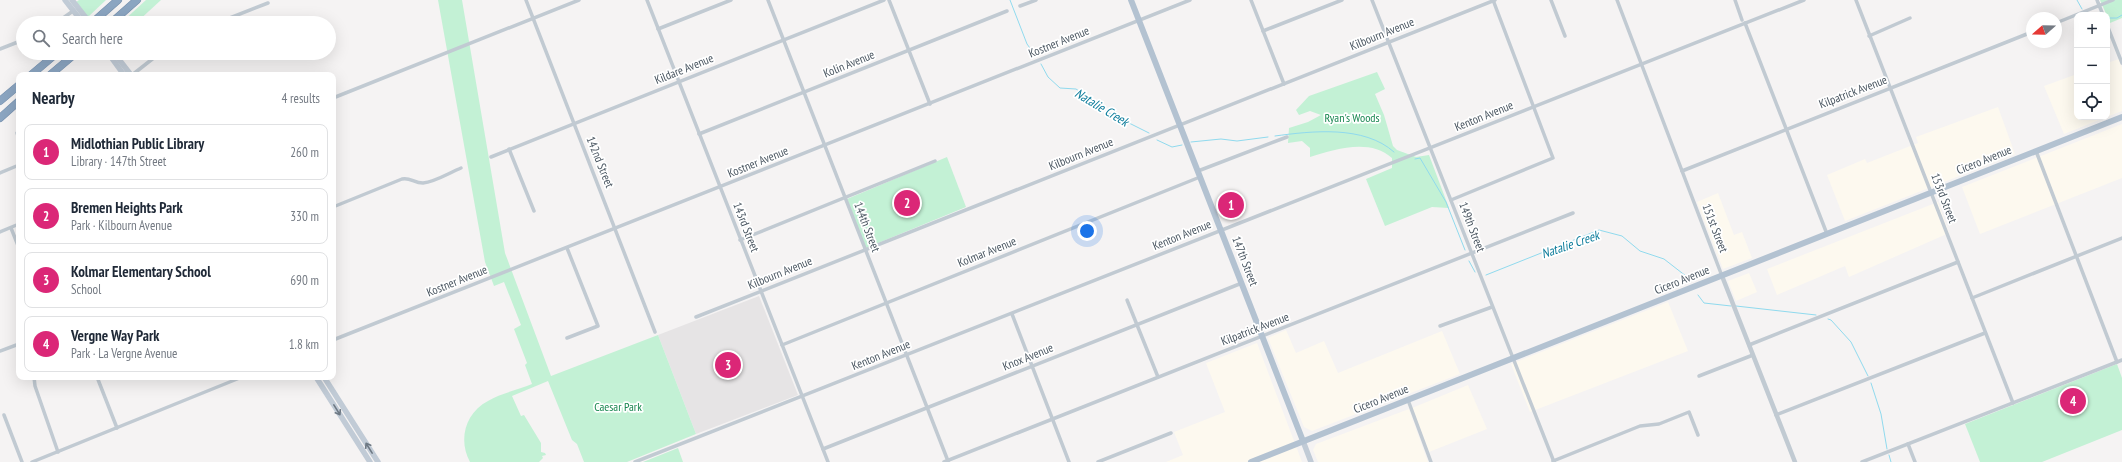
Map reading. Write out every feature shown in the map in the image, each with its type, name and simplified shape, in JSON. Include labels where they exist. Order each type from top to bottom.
[{"type":"highway","points":[[99,16],[118,0]]},
{"type":"highway","points":[[119,16],[137,0]]},
{"type":"highway","points":[[35,72],[49,60]]},
{"type":"highway","points":[[54,72],[68,60]]},
{"type":"highway","points":[[0,101],[16,88]]},
{"type":"highway","points":[[0,118],[16,105]]},
{"type":"main road","points":[[65,0],[77,16]]},
{"type":"main road","points":[[72,0],[87,16]]},
{"type":"main road","name":"147th Street","points":[[1131,0],[1311,462]]},
{"type":"main road","points":[[113,60],[122,72]]},
{"type":"main road","points":[[120,60],[130,72]]},
{"type":"main road","name":"Cicero Avenue","points":[[1251,462],[2122,117]]},
{"type":"main road","points":[[318,380],[370,462]]},
{"type":"main road","points":[[326,380],[378,462]]},
{"type":"street","name":"142nd Street","points":[[526,0],[655,332]]},
{"type":"street","points":[[336,97],[579,0]]},
{"type":"street","name":"143rd Street","points":[[646,0],[828,462]]},
{"type":"street","points":[[658,29],[731,0]]},
{"type":"street","name":"144th Street","points":[[768,0],[948,461]]},
{"type":"street","name":"Kildare Avenue","points":[[491,157],[884,0]]},
{"type":"street","points":[[889,0],[930,104]]},
{"type":"street","points":[[1020,6],[1036,0]]},
{"type":"street","name":"Kostner Avenue","points":[[336,339],[720,188],[1190,0]]},
{"type":"street","points":[[1251,0],[1284,84]]},
{"type":"street","points":[[1263,31],[1342,0]]},
{"type":"street","name":"149th Street","points":[[1372,0],[1554,461]]},
{"type":"street","points":[[1451,200],[1553,158],[1494,0]]},
{"type":"street","name":"Kilbourn Avenue","points":[[696,316],[1180,126],[1494,0]]},
{"type":"street","points":[[1551,0],[1565,36]]},
{"type":"street","name":"151st Street","points":[[1617,0],[1722,276],[1795,462]]},
{"type":"street","points":[[1735,0],[1827,234]]},
{"type":"street","name":"Kenton Avenue","points":[[635,462],[1431,148],[1744,22],[1804,0]]},
{"type":"street","name":"153rd Street","points":[[1856,0],[2013,403]]},
{"type":"street","points":[[2097,0],[2102,12]]},
{"type":"street","points":[[2062,20],[2113,0]]},
{"type":"street","points":[[235,16],[268,3]]},
{"type":"street","points":[[66,16],[73,11]]},
{"type":"street","name":"Kolin Avenue","points":[[699,134],[1007,12]]},
{"type":"street","points":[[1869,36],[1910,18]]},
{"type":"street","points":[[2110,32],[2121,56],[2122,63]]},
{"type":"street","name":"Kilpatrick Avenue","points":[[1682,171],[2026,34]]},
{"type":"street","points":[[0,49],[16,43]]},
{"type":"street","points":[[136,72],[151,60]]},
{"type":"street","name":"Kolmar Avenue","points":[[782,346],[1286,137]]},
{"type":"street","points":[[509,149],[534,211]]},
{"type":"street","points":[[2036,151],[2117,362]]},
{"type":"street","points":[[740,240],[935,161]]},
{"type":"street","points":[[0,173],[16,166]]},
{"type":"street","points":[[336,206],[402,179],[407,178],[424,183],[461,168]]},
{"type":"street","name":"Kilpatrick Avenue","points":[[944,462],[1573,213]]},
{"type":"street","points":[[0,232],[16,226]]},
{"type":"street","points":[[11,228],[16,240]]},
{"type":"street","points":[[1972,298],[2122,238]]},
{"type":"street","points":[[567,248],[598,326],[567,338]]},
{"type":"street","points":[[1749,345],[1958,262]]},
{"type":"street","name":"Knox Avenue","points":[[823,449],[1242,283]]},
{"type":"street","points":[[1127,300],[1158,377]]},
{"type":"street","points":[[1440,326],[1492,307]]},
{"type":"street","points":[[1012,314],[1070,462]]},
{"type":"street","points":[[1776,415],[1985,333]]},
{"type":"street","points":[[0,351],[16,345]]},
{"type":"street","points":[[1699,376],[1753,354]]},
{"type":"street","points":[[1862,462],[2122,360]]},
{"type":"street","points":[[34,380],[35,386],[58,452]]},
{"type":"street","points":[[98,380],[117,428]]},
{"type":"street","points":[[32,462],[235,380]]},
{"type":"street","points":[[1408,400],[1432,462]]},
{"type":"street","points":[[1554,461],[1640,426],[1659,424],[1689,412],[1698,435]]},
{"type":"street","points":[[4,415],[22,462]]},
{"type":"street","points":[[1098,462],[1170,434]]},
{"type":"street","points":[[1908,444],[1915,462]]},
{"type":"shaded area","points":[[2119,59],[2122,68],[2122,111],[2110,116],[2110,62]]},
{"type":"shaded area","points":[[2074,75],[2074,120],[2099,120],[2064,134],[2044,86]]},
{"type":"shaded area","points":[[1998,107],[2015,154],[1845,221],[1827,175],[1865,159],[1867,163],[1918,143],[1916,137]]},
{"type":"shaded area","points":[[2122,124],[2122,178],[1980,234],[1962,187]]},
{"type":"shaded area","points":[[1718,193],[1734,235],[1742,232],[1752,258],[1723,269],[1697,202]]},
{"type":"shaded area","points":[[1938,202],[1949,233],[1849,277],[1845,266],[1777,295],[1767,269]]},
{"type":"shaded area","points":[[1749,273],[1757,292],[1736,301],[1728,281]]},
{"type":"shaded area","points":[[759,296],[798,395],[696,434],[658,335]]},
{"type":"shaded area","points":[[1668,302],[1688,351],[1530,412],[1511,364]]},
{"type":"shaded area","points":[[1286,330],[1296,353],[1324,341],[1338,373],[1442,331],[1460,374],[1312,431],[1304,427],[1268,338]]},
{"type":"shaded area","points":[[1257,343],[1302,462],[1166,462],[1183,455],[1174,432],[1225,412],[1206,363]]},
{"type":"shaded area","points":[[1468,385],[1487,429],[1429,452],[1412,408]]},
{"type":"shaded area","points":[[1409,409],[1428,462],[1318,462],[1313,450],[1316,444]]},
{"type":"green space","points":[[79,0],[106,0],[89,16],[87,16],[76,2]]},
{"type":"green space","points":[[146,0],[161,0],[144,16],[129,16]]},
{"type":"green space","name":"Caesar Park","points":[[438,0],[462,0],[505,253],[551,376],[658,335],[696,434],[627,462],[584,462],[577,444],[572,440],[548,381],[512,396],[521,416],[524,415],[541,443],[541,452],[545,453],[546,455],[542,456],[543,458],[539,462],[470,462],[466,454],[464,436],[469,420],[474,412],[480,406],[493,398],[532,384],[525,365],[527,363],[514,329],[521,325],[504,282],[494,286],[485,262]]},
{"type":"green space","points":[[2100,0],[2122,0],[2122,18],[2110,23],[2110,12],[2105,12]]},
{"type":"green space","name":"Ryan's Woods","points":[[1377,72],[1385,89],[1375,94],[1384,115],[1393,146],[1397,150],[1416,157],[1429,155],[1449,208],[1432,207],[1385,226],[1366,179],[1392,168],[1392,158],[1373,148],[1363,147],[1352,147],[1330,151],[1310,157],[1310,148],[1302,141],[1288,143],[1289,128],[1308,122],[1321,115],[1310,111],[1299,115],[1296,110],[1309,96]]},
{"type":"green space","points":[[947,157],[966,207],[866,248],[847,199]]},
{"type":"green space","points":[[2117,364],[2122,378],[2122,430],[2042,462],[1980,462],[1965,424]]},
{"type":"green space","points":[[678,448],[683,462],[643,462]]},
{"type":"waterway","name":"Natalie Creek","points":[[1010,0],[1027,44],[1035,55]]},
{"type":"waterway","points":[[2077,0],[2082,9]]},
{"type":"waterway","points":[[2110,18],[2117,18],[2122,15]]},
{"type":"waterway","name":"Natalie Creek","points":[[1041,64],[1048,77],[1060,88],[1076,89],[1107,112],[1149,133]]},
{"type":"waterway","name":"Natalie Creek","points":[[1275,136],[1321,132],[1353,134],[1368,137],[1382,143],[1394,152]]},
{"type":"waterway","name":"Natalie Creek","points":[[1191,142],[1221,139],[1237,141],[1268,137]]},
{"type":"waterway","name":"Natalie Creek","points":[[1157,140],[1172,147],[1182,145]]},
{"type":"waterway","name":"Natalie Creek","points":[[1415,159],[1420,158],[1446,202],[1465,250]]},
{"type":"waterway","name":"Natalie Creek","points":[[1486,275],[1599,230],[1622,236],[1640,251],[1664,259],[1691,280]]},
{"type":"waterway","name":"Natalie Creek","points":[[1469,261],[1475,272]]},
{"type":"waterway","name":"Natalie Creek","points":[[1698,295],[1704,303],[1731,306]]},
{"type":"waterway","name":"Natalie Creek","points":[[1736,306],[1816,315]]},
{"type":"waterway","name":"Natalie Creek","points":[[1828,319],[1831,320],[1851,342],[1868,376]]},
{"type":"waterway","name":"Natalie Creek","points":[[1871,383],[1881,414],[1887,449]]},
{"type":"waterway","name":"Natalie Creek","points":[[1889,455],[1891,462]]},
{"type":"place","name":"Bremen Heights Park","points":[[907,203]]},
{"type":"place","name":"Midlothian Public Library","points":[[1231,205]]},
{"type":"place","name":"Kolmar Elementary School","points":[[728,365]]},
{"type":"place","name":"Vergne Way Park","points":[[2073,401]]}]
